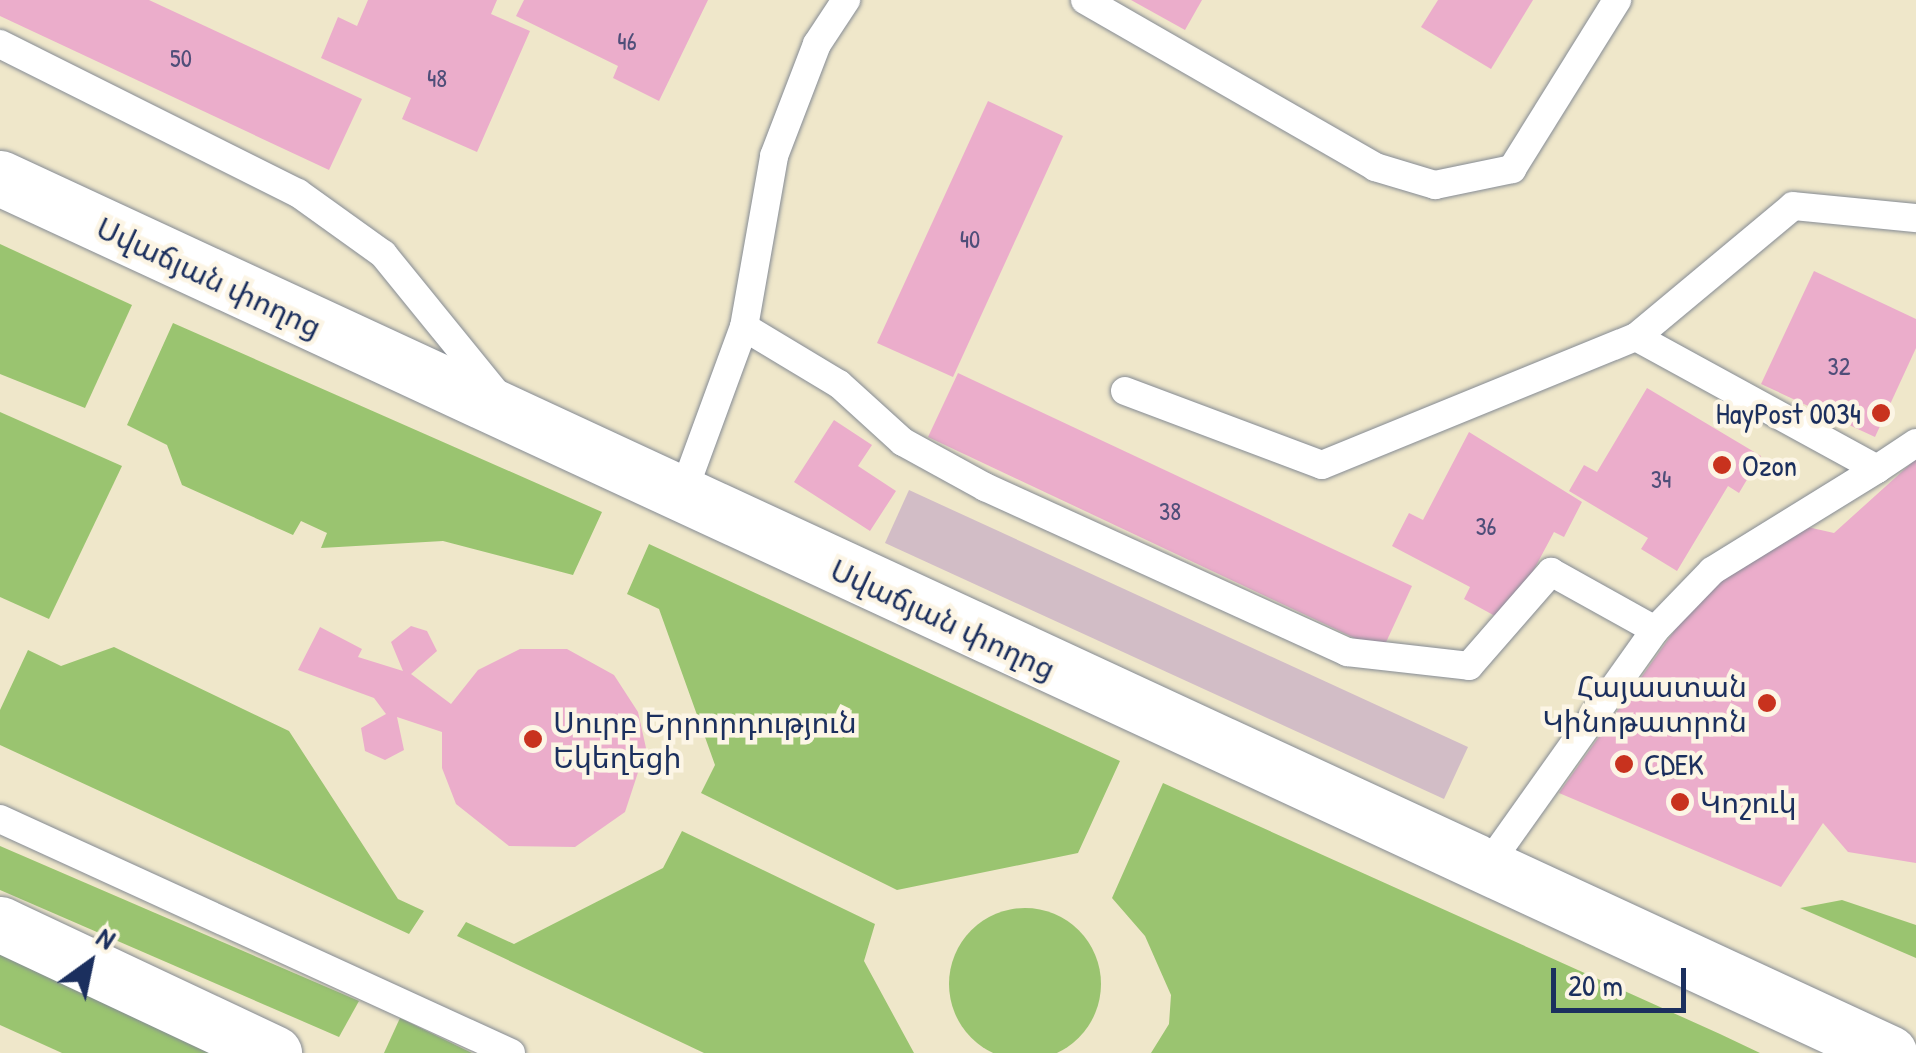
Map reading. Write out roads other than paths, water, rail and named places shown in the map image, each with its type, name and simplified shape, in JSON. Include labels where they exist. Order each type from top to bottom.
[{"type":"street","name":"Սվաճյան փողոց","points":[[0,178],[514,421],[1889,1053]]},
{"type":"street","points":[[0,924],[274,1053]]},
{"type":"lane","points":[[681,498],[744,327],[774,156],[817,44],[846,0]]},
{"type":"lane","points":[[1085,0],[1375,167],[1436,185],[1512,169],[1617,0]]},
{"type":"lane","points":[[0,44],[298,193],[384,254],[514,421]]},
{"type":"lane","points":[[1125,391],[1322,465],[1636,337],[1793,206],[1916,218]]},
{"type":"lane","points":[[744,327],[839,384],[903,442],[986,487],[1348,652],[1469,666],[1551,572],[1654,630]]},
{"type":"lane","points":[[1636,337],[1876,468]]},
{"type":"lane","points":[[1486,868],[1654,630],[1712,571],[1916,442]]},
{"type":"lane","points":[[0,819],[511,1053]]},
{"type":"place","name":"HayPost 0034","points":[[1881,413]]},
{"type":"place","name":"Ozon","points":[[1722,465]]},
{"type":"place","name":"Հայաստան Կինոթատրոն","points":[[1767,703]]},
{"type":"place","name":"Սուրբ Երրորդություն Եկեղեցի","points":[[533,739]]},
{"type":"place","name":"CDEK","points":[[1624,764]]},
{"type":"place","name":"Կոշուկ","points":[[1680,802]]}]
